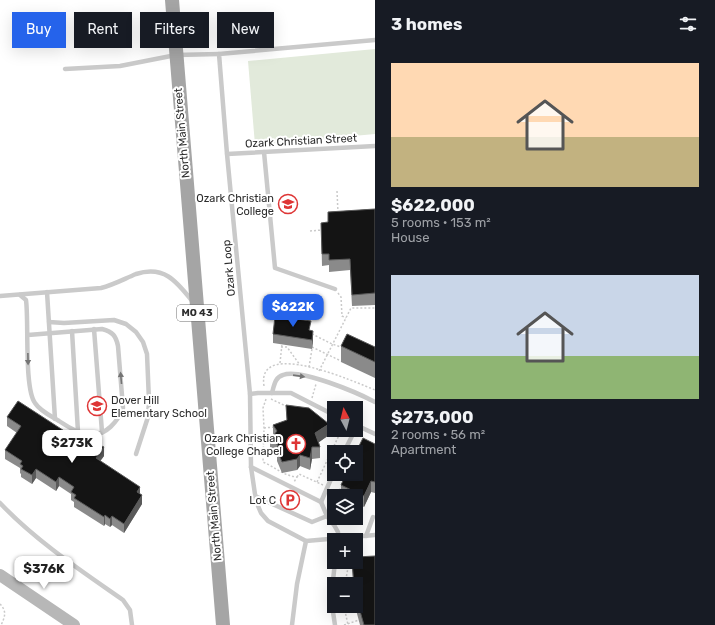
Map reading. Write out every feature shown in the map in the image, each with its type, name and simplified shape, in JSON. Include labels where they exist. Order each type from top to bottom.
[{"type":"main road","name":"North Main Street","points":[[172,0],[223,625]]},
{"type":"street","points":[[0,575],[74,625]]},
{"type":"lane","points":[[65,69],[120,66],[176,55],[219,54],[375,40]]},
{"type":"lane","name":"Ozark Loop","points":[[219,54],[250,394],[251,467],[255,496],[261,513],[268,521],[306,541]]},
{"type":"lane","name":"Ozark Christian Street","points":[[227,154],[375,146]]},
{"type":"lane","points":[[264,152],[275,268],[335,289]]},
{"type":"lane","points":[[0,296],[101,288],[137,274],[155,272],[169,276],[175,280],[197,307]]},
{"type":"lane","points":[[47,292],[55,419]]},
{"type":"lane","points":[[20,295],[26,300],[29,382],[31,396],[35,404],[44,412],[78,432],[93,435],[102,432],[113,425],[123,408],[116,337],[110,331],[102,328],[28,335]]},
{"type":"lane","points":[[49,322],[64,323],[114,320],[126,324],[136,332],[143,342],[146,354],[149,401],[148,417],[136,454]]},
{"type":"lane","points":[[94,329],[102,432]]},
{"type":"lane","points":[[72,331],[78,432]]},
{"type":"lane","points":[[272,393],[275,383],[283,374],[297,375],[317,378],[362,395],[375,402]]},
{"type":"lane","points":[[250,394],[292,394],[327,412]]},
{"type":"lane","points":[[363,430],[375,434]]},
{"type":"lane","points":[[251,467],[320,502],[327,516],[312,522],[255,496]]},
{"type":"lane","points":[[320,502],[330,481]]},
{"type":"lane","points":[[0,503],[22,525],[51,549],[123,600],[130,610],[132,625]]},
{"type":"lane","points":[[366,536],[373,518]]},
{"type":"lane","points":[[363,536],[375,535]]},
{"type":"lane","points":[[292,625],[297,584],[306,541],[327,540]]},
{"type":"lane","points":[[334,569],[332,599],[335,625]]},
{"type":"path","points":[[337,191],[338,215]]},
{"type":"path","points":[[310,231],[328,230]]},
{"type":"path","points":[[335,289],[341,297],[342,316],[346,318]]},
{"type":"path","points":[[310,403],[320,370],[351,308],[375,308]]},
{"type":"path","points":[[310,333],[332,344],[345,347]]},
{"type":"path","points":[[280,363],[282,344]]},
{"type":"path","points":[[281,347],[287,347],[300,365]]},
{"type":"path","points":[[309,367],[312,348],[342,361]]},
{"type":"path","points":[[267,399],[291,408]]},
{"type":"path","points":[[322,423],[327,425]]},
{"type":"path","points":[[264,428],[276,426]]},
{"type":"path","points":[[317,482],[338,437]]},
{"type":"path","points":[[263,462],[272,465],[290,476],[297,477],[292,488]]},
{"type":"path","points":[[0,604],[5,613],[1,625]]},
{"type":"path","points":[[346,613],[348,624]]},
{"type":"path","points":[[344,625],[359,620]]},
{"type":"green space","points":[[375,49],[375,134],[255,145],[248,61]]},
{"type":"building","points":[[375,209],[375,293],[352,295],[350,259],[329,260],[329,254],[322,254],[321,223],[328,222],[328,212]]},
{"type":"building","points":[[275,316],[311,321],[309,330],[313,331],[312,340],[273,334]]},
{"type":"building","points":[[347,334],[375,347],[375,362],[341,346]]},
{"type":"building","points":[[18,401],[72,436],[73,434],[104,447],[96,458],[140,487],[137,492],[142,495],[124,524],[112,516],[110,519],[105,515],[104,517],[74,498],[76,495],[71,492],[74,487],[59,477],[56,482],[36,469],[32,475],[21,469],[23,466],[20,464],[22,461],[5,450],[21,426],[7,417]]},
{"type":"building","name":"Ozark Christian College Chapel","points":[[286,405],[309,408],[327,422],[327,425],[315,433],[320,447],[312,447],[310,458],[300,455],[297,459],[282,462],[277,450],[278,445],[270,440],[277,431],[273,425],[287,420]]},
{"type":"building","points":[[363,438],[375,444],[375,482],[371,481],[364,496],[363,489],[349,489],[341,485],[343,481],[363,481],[363,445],[360,445]]},
{"type":"building","points":[[375,556],[375,625],[364,625],[361,613],[363,613],[363,577],[353,577],[353,569],[363,569],[363,557]]},
{"type":"place","name":"Ozark Christian College","points":[[288,204]]},
{"type":"place","name":"Dover Hill Elementary School","points":[[97,406]]},
{"type":"place","name":"Ozark Christian College Chapel","points":[[296,444]]},
{"type":"place","name":"Lot C","points":[[290,500]]}]
